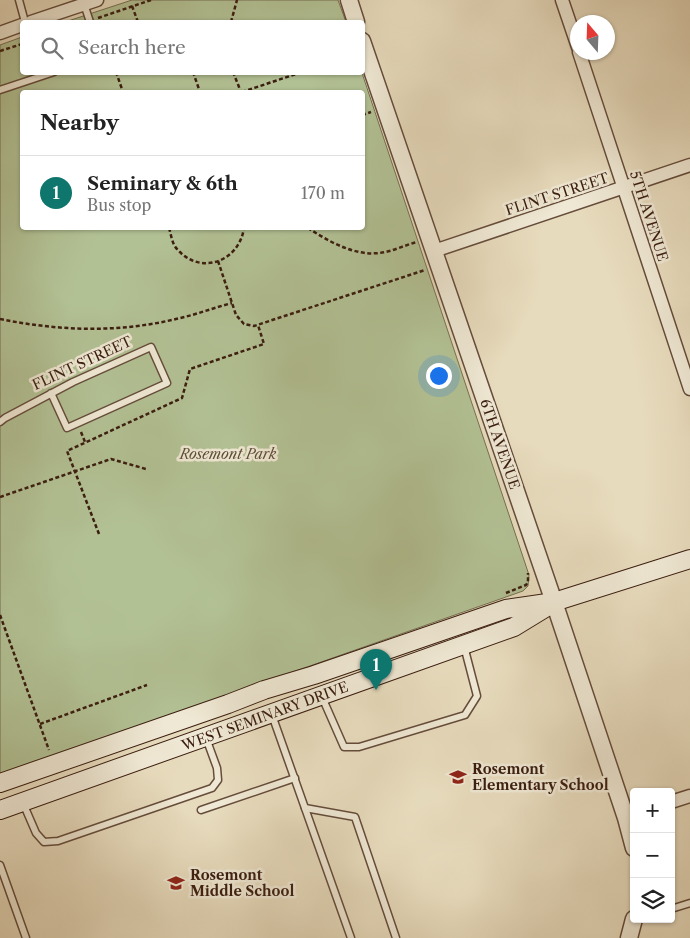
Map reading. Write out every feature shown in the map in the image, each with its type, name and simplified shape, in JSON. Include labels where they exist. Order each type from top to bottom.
[{"type":"main road","name":"WEST SEMINARY DRIVE","points":[[0,783],[264,690],[314,675],[506,608],[554,602],[690,559]]},
{"type":"main road","name":"WEST SEMINARY DRIVE","points":[[0,810],[514,627],[554,602]]},
{"type":"main road","points":[[264,690],[272,713]]},
{"type":"street","points":[[349,0],[355,20]]},
{"type":"street","points":[[562,0],[570,24]]},
{"type":"street","points":[[36,20],[90,2]]},
{"type":"street","points":[[0,33],[20,26]]},
{"type":"street","name":"6TH AVENUE","points":[[365,50],[554,602],[630,816]]},
{"type":"street","name":"5TH AVENUE","points":[[582,60],[690,389]]},
{"type":"street","name":"FLINT STREET","points":[[432,244],[624,188],[690,165]]},
{"type":"street","points":[[675,801],[690,796]]},
{"type":"street","points":[[629,938],[635,923]]},
{"type":"lane","points":[[19,0],[24,20]]},
{"type":"lane","points":[[90,2],[90,20]]},
{"type":"lane","points":[[0,90],[45,75]]},
{"type":"lane","name":"FLINT STREET","points":[[0,422],[4,418],[51,393],[73,382],[151,347],[167,383],[67,428],[51,393]]},
{"type":"lane","points":[[322,695],[344,747],[359,747],[465,715],[477,696],[464,645]]},
{"type":"lane","points":[[272,713],[351,938]]},
{"type":"lane","points":[[22,802],[36,833],[44,842],[58,841],[212,788],[218,780],[217,768],[206,737]]},
{"type":"lane","points":[[201,810],[295,778]]},
{"type":"lane","points":[[305,808],[355,817],[396,938]]},
{"type":"lane","points":[[0,865],[26,938]]},
{"type":"lane","points":[[675,908],[690,903]]},
{"type":"path","points":[[95,20],[151,0]]},
{"type":"path","points":[[232,20],[237,0]]},
{"type":"path","points":[[132,6],[137,20]]},
{"type":"path","points":[[0,51],[20,45]]},
{"type":"path","points":[[117,75],[122,90]]},
{"type":"path","points":[[194,75],[199,90]]},
{"type":"path","points":[[235,75],[240,90]]},
{"type":"path","points":[[247,90],[293,75]]},
{"type":"path","points":[[169,230],[175,247],[184,256],[194,261],[206,263],[218,261],[229,256],[238,247],[244,230]]},
{"type":"path","points":[[311,230],[326,240],[360,253],[380,253],[432,244]]},
{"type":"path","points":[[218,261],[236,315],[244,324],[254,326],[425,270]]},
{"type":"path","points":[[0,319],[49,327],[101,329],[169,320],[232,303]]},
{"type":"path","points":[[99,534],[67,451],[182,398],[190,369],[264,344],[258,325]]},
{"type":"path","points":[[0,497],[111,459],[146,468]]},
{"type":"path","points":[[498,595],[526,585],[528,575],[525,566]]},
{"type":"path","points":[[0,615],[51,754]]},
{"type":"path","points":[[40,724],[147,685]]},
{"type":"green space","points":[[132,0],[338,0],[345,20],[71,20]]},
{"type":"green space","name":"Rosemont Park","points":[[20,38],[20,75],[363,75],[529,575],[528,586],[523,591],[0,775],[0,45]]},
{"type":"place","name":"Seminary & 6th","points":[[376,690]]},
{"type":"place","name":"Rosemont Elementary School","points":[[458,777]]},
{"type":"place","name":"Rosemont Middle School","points":[[176,883]]}]
